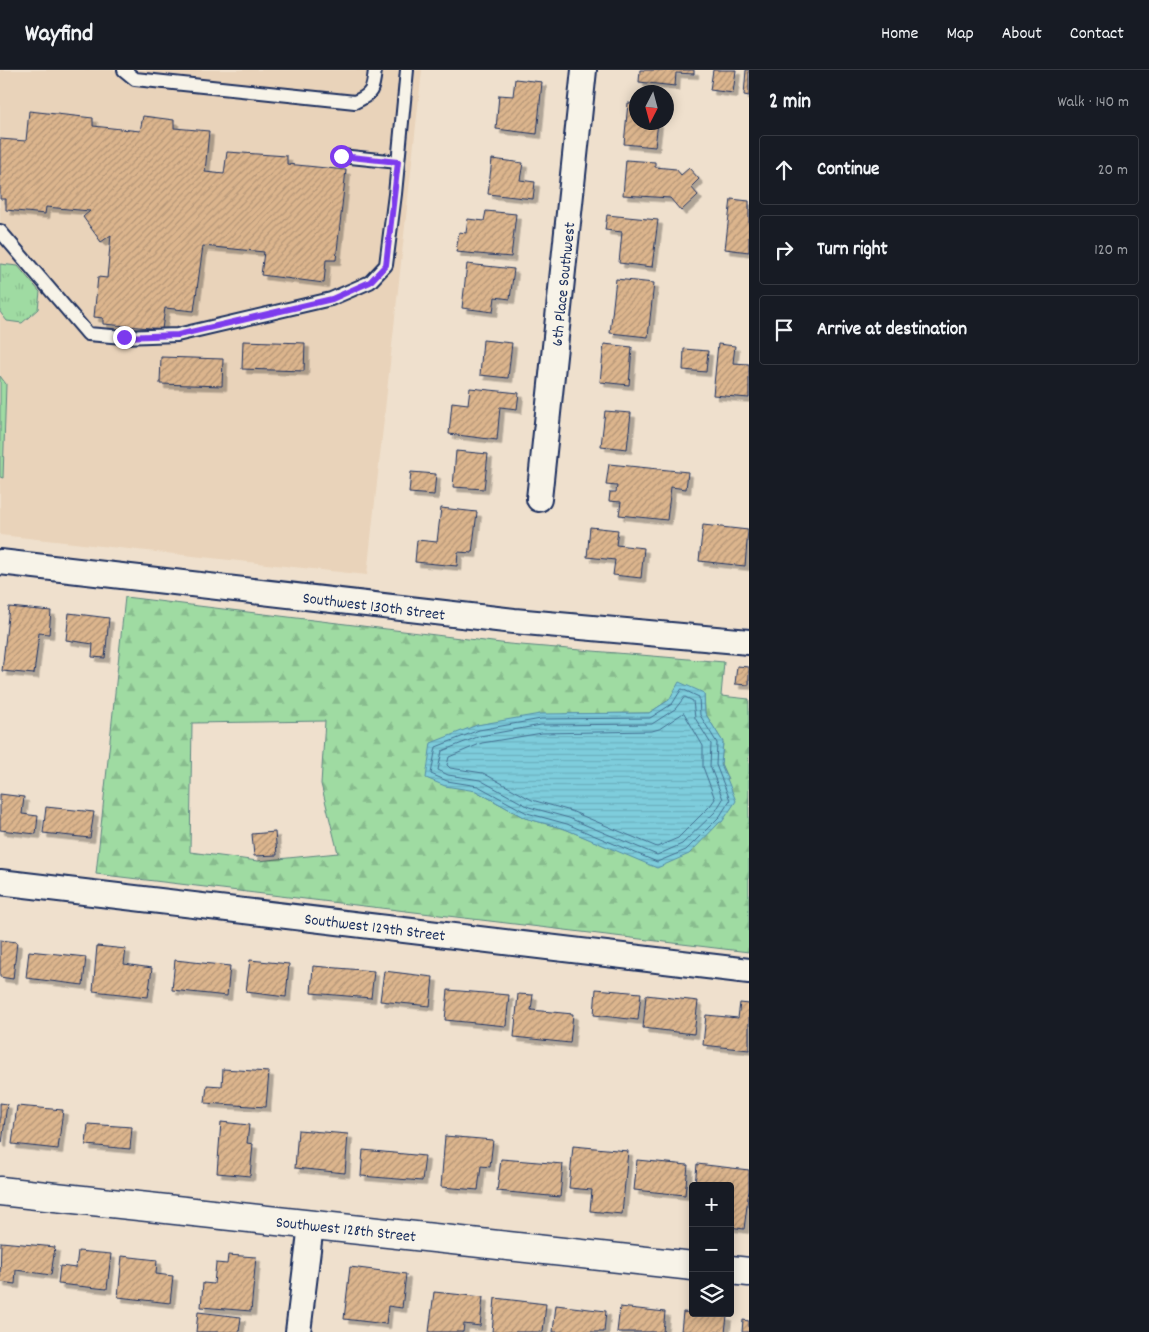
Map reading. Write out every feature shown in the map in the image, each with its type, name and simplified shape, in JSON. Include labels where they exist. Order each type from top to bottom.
[{"type":"main road","name":"Southwest 128th Street","points":[[0,1191],[689,1266]]},
{"type":"main road","points":[[734,1270],[749,1272]]},
{"type":"street","name":"6th Place Southwest","points":[[539,499],[584,70]]},
{"type":"street","name":"Southwest 130th Street","points":[[0,562],[514,621],[749,642]]},
{"type":"street","name":"Southwest 129th Street","points":[[0,882],[749,971]]},
{"type":"street","points":[[298,1332],[311,1224]]},
{"type":"lane","points":[[124,70],[135,79],[355,102],[365,98],[373,89],[375,70]]},
{"type":"lane","points":[[0,231],[88,334],[124,337],[178,335],[332,299],[370,282],[386,265],[408,70]]},
{"type":"lane","points":[[341,156],[398,162]]},
{"type":"shaded area","points":[[0,70],[422,70],[367,575],[0,535]]},
{"type":"green space","points":[[0,264],[18,266],[40,292],[38,309],[22,323],[7,321],[0,312]]},
{"type":"green space","points":[[0,376],[6,384],[3,478],[0,477]]},
{"type":"green space","points":[[125,597],[509,644],[724,662],[721,696],[749,699],[749,952],[96,874]],"holes":[[[704,693],[705,713],[723,742],[721,764],[728,779],[609,847],[565,829],[525,818],[476,791],[477,725],[565,714],[649,713],[669,700]],[[325,721],[321,784],[338,853],[258,861],[190,852],[192,723]]]},
{"type":"water","points":[[679,682],[704,693],[705,713],[723,742],[721,764],[736,801],[722,822],[689,854],[657,868],[565,829],[525,818],[476,791],[445,786],[426,778],[431,743],[477,725],[540,714],[649,713],[669,700]]},
{"type":"building","points":[[640,70],[694,70],[694,74],[676,73],[675,86],[639,82]]},
{"type":"building","points":[[713,70],[736,70],[733,93],[710,90]]},
{"type":"building","points":[[746,70],[749,70],[749,96],[744,95]]},
{"type":"building","points":[[515,79],[542,82],[537,134],[496,129],[499,95],[513,96]]},
{"type":"building","points":[[628,103],[629,130],[657,130],[655,147],[624,144]]},
{"type":"building","points":[[29,111],[93,118],[93,126],[140,131],[143,116],[174,120],[174,128],[209,131],[205,172],[224,174],[227,152],[287,156],[287,164],[346,170],[336,260],[326,260],[324,283],[261,275],[264,252],[203,246],[194,311],[165,308],[162,329],[103,324],[103,318],[94,317],[98,277],[107,278],[111,235],[101,242],[83,217],[90,211],[46,207],[45,214],[6,210],[6,199],[0,199],[0,139],[26,141]]},
{"type":"building","points":[[492,159],[523,163],[520,180],[535,182],[533,199],[488,194]]},
{"type":"building","points":[[626,160],[655,162],[655,167],[676,169],[681,175],[689,168],[699,179],[691,187],[698,195],[681,211],[670,198],[623,195]]},
{"type":"building","points":[[731,199],[749,201],[749,252],[725,249]]},
{"type":"building","points":[[486,211],[516,214],[511,257],[456,252],[459,232],[466,233],[468,219],[484,221]]},
{"type":"building","points":[[607,215],[658,220],[652,267],[619,263],[622,232],[605,230]]},
{"type":"building","points":[[467,264],[514,269],[510,299],[495,297],[493,312],[462,308]]},
{"type":"building","points":[[616,279],[654,283],[648,337],[610,333]]},
{"type":"building","points":[[483,340],[512,343],[508,378],[480,375]]},
{"type":"building","points":[[243,341],[305,343],[304,371],[242,369]]},
{"type":"building","points":[[604,344],[632,347],[629,385],[600,382]]},
{"type":"building","points":[[718,344],[735,346],[733,363],[749,364],[749,398],[713,395]]},
{"type":"building","points":[[684,349],[708,351],[706,372],[683,370]]},
{"type":"building","points":[[161,357],[223,359],[222,386],[160,384]]},
{"type":"building","points":[[470,388],[519,393],[517,409],[500,407],[497,440],[449,434],[452,402],[468,404]]},
{"type":"building","points":[[605,411],[631,413],[627,449],[601,446]]},
{"type":"building","points":[[456,451],[488,454],[484,489],[453,487]]},
{"type":"building","points":[[609,464],[688,472],[686,489],[671,487],[667,520],[619,515],[621,502],[609,501],[610,492],[616,492],[617,486],[606,485]]},
{"type":"building","points":[[411,472],[436,474],[434,495],[409,493]]},
{"type":"building","points":[[441,508],[477,512],[472,553],[458,552],[457,566],[415,562],[417,540],[437,542]]},
{"type":"building","points":[[703,525],[748,530],[745,566],[699,561]]},
{"type":"building","points":[[590,527],[618,530],[616,545],[644,548],[641,578],[613,575],[615,560],[587,557]]},
{"type":"building","points":[[9,607],[51,611],[49,634],[39,633],[34,674],[2,671]]},
{"type":"building","points":[[69,613],[109,618],[105,658],[92,657],[93,644],[66,640]]},
{"type":"building","points":[[737,666],[749,667],[749,685],[735,684]]},
{"type":"building","points":[[0,794],[24,797],[22,814],[38,816],[36,834],[0,830]]},
{"type":"building","points":[[46,807],[94,812],[90,838],[43,833]]},
{"type":"building","points":[[275,832],[277,855],[254,856],[252,834]]},
{"type":"building","points":[[0,940],[17,942],[13,979],[0,977]]},
{"type":"building","points":[[97,946],[126,949],[124,964],[152,968],[148,997],[93,991]]},
{"type":"building","points":[[29,951],[86,957],[83,985],[26,978]]},
{"type":"building","points":[[175,960],[230,966],[227,996],[172,990]]},
{"type":"building","points":[[250,960],[289,964],[286,997],[246,992]]},
{"type":"building","points":[[313,966],[374,971],[371,998],[311,993]]},
{"type":"building","points":[[384,971],[433,977],[430,1006],[380,1001]]},
{"type":"building","points":[[596,989],[641,993],[638,1020],[594,1015]]},
{"type":"building","points":[[448,990],[509,995],[506,1026],[445,1020]]},
{"type":"building","points":[[518,994],[533,995],[531,1010],[573,1014],[570,1043],[514,1037]]},
{"type":"building","points":[[646,995],[698,1001],[694,1034],[643,1028]]},
{"type":"building","points":[[740,1003],[749,1004],[749,1050],[703,1045],[706,1015],[738,1018]]},
{"type":"building","points":[[223,1069],[269,1072],[266,1107],[205,1103],[207,1085],[222,1086]]},
{"type":"building","points":[[0,1103],[7,1104],[2,1143],[0,1142]]},
{"type":"building","points":[[17,1106],[63,1110],[58,1149],[12,1144]]},
{"type":"building","points":[[221,1122],[249,1125],[247,1143],[253,1144],[250,1176],[217,1173]]},
{"type":"building","points":[[88,1124],[132,1127],[130,1149],[86,1145]]},
{"type":"building","points":[[298,1130],[348,1134],[345,1173],[295,1168]]},
{"type":"building","points":[[445,1136],[493,1140],[490,1167],[481,1166],[478,1190],[441,1187]]},
{"type":"building","points":[[573,1146],[628,1151],[622,1214],[590,1211],[592,1190],[569,1188]]},
{"type":"building","points":[[363,1150],[425,1156],[422,1181],[361,1176]]},
{"type":"building","points":[[501,1159],[563,1164],[560,1197],[497,1191]]},
{"type":"building","points":[[637,1160],[688,1165],[685,1195],[634,1190]]},
{"type":"building","points":[[697,1164],[749,1170],[749,1190],[744,1229],[734,1228],[734,1182],[695,1182]]},
{"type":"building","points":[[1,1242],[55,1247],[51,1275],[16,1270],[15,1284],[0,1282]]},
{"type":"building","points":[[78,1251],[111,1254],[107,1289],[58,1284],[60,1266],[76,1268]]},
{"type":"building","points":[[228,1255],[256,1257],[251,1311],[201,1307],[203,1283],[214,1284],[216,1263],[227,1264]]},
{"type":"building","points":[[122,1256],[157,1260],[156,1274],[173,1276],[170,1303],[118,1297]]},
{"type":"building","points":[[350,1267],[406,1274],[402,1308],[388,1306],[386,1324],[344,1319]]},
{"type":"building","points":[[434,1292],[483,1297],[480,1326],[464,1324],[463,1332],[429,1332]]},
{"type":"building","points":[[495,1298],[546,1304],[543,1332],[492,1332]]},
{"type":"building","points":[[556,1305],[606,1311],[604,1332],[553,1332]]},
{"type":"building","points":[[620,1307],[665,1312],[663,1332],[617,1332]]},
{"type":"building","points":[[198,1312],[241,1317],[239,1332],[196,1332]]},
{"type":"building","points":[[683,1312],[689,1313],[689,1317],[727,1317],[725,1332],[681,1331]]},
{"type":"building","points":[[743,1320],[749,1321],[749,1332],[742,1332]]},
{"type":"route","points":[[124,337],[178,335],[332,299],[370,282],[386,265],[398,162],[341,156]]}]
